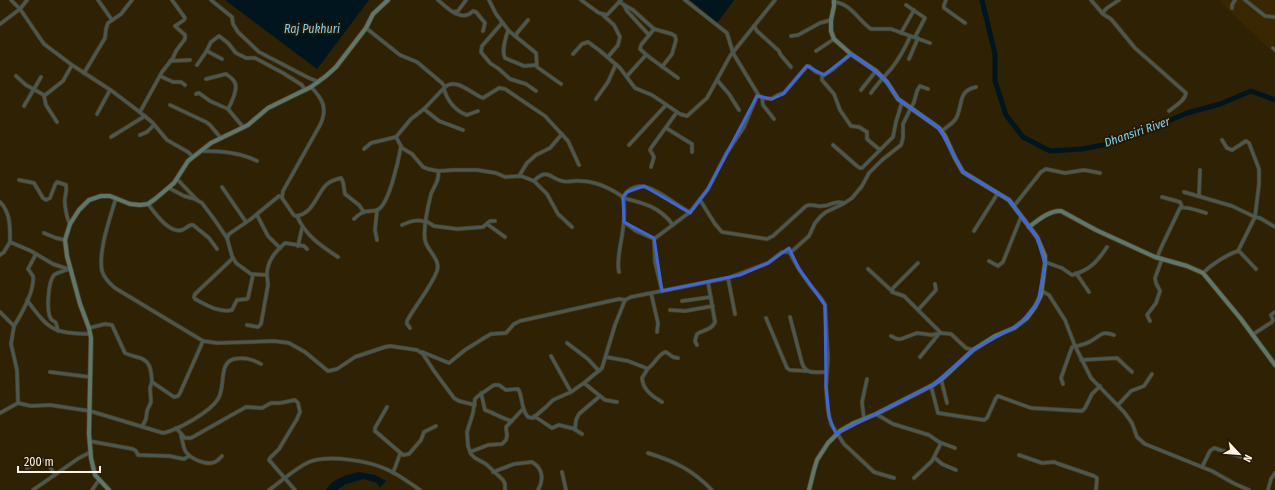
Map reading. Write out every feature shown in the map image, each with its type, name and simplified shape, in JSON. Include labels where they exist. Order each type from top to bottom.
[{"type":"street","points":[[12,0],[44,44],[72,66],[110,90],[140,112],[167,140],[194,157]]},
{"type":"street","points":[[0,24],[20,10],[27,0]]},
{"type":"street","points":[[98,0],[112,20]]},
{"type":"street","points":[[84,73],[105,38],[107,26],[112,20],[121,14],[132,0]]},
{"type":"street","points":[[140,112],[169,61],[173,58],[186,37],[175,26],[185,18],[172,0]]},
{"type":"street","points":[[211,0],[232,17],[232,24],[238,32],[259,52],[319,82]]},
{"type":"street","points":[[109,490],[99,480],[93,469],[90,452],[90,334],[70,270],[64,240],[70,224],[79,210],[89,200],[101,196],[110,196],[140,205],[148,204],[169,188],[177,179],[185,164],[211,143],[243,127],[268,108],[319,82],[336,67],[366,28],[373,14],[388,0]]},
{"type":"street","points":[[438,0],[459,16],[468,15],[473,11],[476,12],[485,23],[483,30]]},
{"type":"street","points":[[454,12],[458,11],[466,0]]},
{"type":"street","points":[[489,0],[496,14],[508,30],[536,53],[536,65],[561,84]]},
{"type":"street","points":[[582,0],[614,24],[620,37],[619,43],[608,57]]},
{"type":"street","points":[[685,0],[726,34],[733,53],[760,96],[764,107],[774,119]]},
{"type":"street","points":[[574,54],[582,44],[586,42],[595,47],[616,64],[635,88],[652,95],[666,106],[687,116],[707,98],[724,65],[775,0]]},
{"type":"street","points":[[946,0],[944,8],[965,23]]},
{"type":"street","points":[[1091,0],[1111,19],[1135,48],[1186,93],[1186,96],[1182,101],[1169,111]]},
{"type":"street","points":[[1102,12],[1119,0]]},
{"type":"street","points":[[1232,8],[1235,0]]},
{"type":"street","points":[[1245,0],[1265,16],[1275,17]]},
{"type":"street","points":[[603,15],[610,13],[620,1],[654,28],[672,34],[676,38],[672,54],[662,67]]},
{"type":"street","points":[[809,490],[817,460],[836,434],[846,427],[876,414],[931,386],[973,350],[1020,324],[1035,308],[1042,291],[1045,262],[1037,237],[1030,227],[1006,198],[963,172],[942,130],[898,99],[883,77],[851,54],[834,39],[831,31],[831,20],[834,6],[833,1],[847,7],[871,29],[887,28],[930,43]]},
{"type":"street","points":[[624,5],[627,11],[649,35]]},
{"type":"street","points":[[906,5],[925,18],[909,59]]},
{"type":"street","points":[[901,34],[914,10]]},
{"type":"street","points":[[516,37],[517,33],[528,20]]},
{"type":"street","points":[[791,36],[798,35],[820,22],[831,20]]},
{"type":"street","points":[[502,23],[482,46],[481,52],[490,63],[510,79],[526,84],[536,91]]},
{"type":"street","points":[[754,26],[757,31],[779,51],[791,67]]},
{"type":"street","points":[[366,28],[400,55],[417,62],[442,83],[445,88],[446,96],[459,112],[467,115],[478,111]]},
{"type":"street","points":[[654,28],[640,48],[641,51],[678,78]]},
{"type":"street","points":[[508,30],[503,56],[524,66],[536,65]]},
{"type":"street","points":[[197,65],[207,51],[211,42],[217,37],[220,37],[228,43],[236,53],[246,58],[255,58],[283,73],[302,85],[305,90]]},
{"type":"street","points":[[871,93],[901,56],[910,37]]},
{"type":"street","points":[[816,51],[834,39]]},
{"type":"street","points":[[207,51],[222,59]]},
{"type":"street","points":[[822,75],[832,70],[851,54]]},
{"type":"street","points":[[627,76],[646,55]]},
{"type":"street","points":[[169,61],[190,60]]},
{"type":"street","points":[[596,99],[606,86],[616,64]]},
{"type":"street","points":[[44,95],[63,81],[72,66]]},
{"type":"street","points":[[654,239],[690,212],[708,189],[726,154],[742,131],[757,96],[771,99],[778,94],[784,93],[807,66],[811,67],[822,75],[822,80],[834,94],[837,106],[844,116],[852,126],[859,127],[867,132],[867,139],[880,150]]},
{"type":"street","points":[[861,90],[876,71]]},
{"type":"street","points":[[206,79],[226,74],[235,82],[236,87],[232,102],[228,109]]},
{"type":"street","points":[[16,76],[34,90],[44,95]]},
{"type":"street","points":[[160,76],[173,82],[181,82],[185,85]]},
{"type":"street","points":[[24,106],[41,77]]},
{"type":"street","points":[[717,80],[730,94],[739,110]]},
{"type":"street","points":[[364,149],[372,143],[396,137],[411,119],[424,109],[445,88],[446,85],[458,84],[483,98],[501,88],[540,112],[568,141],[579,165]]},
{"type":"street","points":[[790,253],[809,236],[815,223],[826,212],[844,203],[858,192],[869,173],[882,160],[901,145],[903,124],[917,91],[920,86],[928,89]]},
{"type":"street","points":[[281,197],[324,115],[322,102],[311,87]]},
{"type":"street","points":[[942,130],[956,119],[965,92],[976,87]]},
{"type":"street","points":[[96,114],[110,90]]},
{"type":"street","points":[[196,94],[199,93],[210,101],[228,109],[243,127]]},
{"type":"street","points":[[44,95],[46,104],[57,122]]},
{"type":"street","points":[[833,145],[860,168],[862,168],[891,140],[894,135],[896,122],[903,102]]},
{"type":"street","points":[[170,105],[206,122],[221,138]]},
{"type":"street","points":[[629,144],[666,106]]},
{"type":"street","points":[[424,109],[439,120],[463,130]]},
{"type":"street","points":[[651,167],[654,157],[650,150],[678,112]]},
{"type":"street","points":[[111,138],[145,116]]},
{"type":"street","points":[[140,135],[147,132],[154,125]]},
{"type":"street","points":[[666,128],[692,144],[692,152]]},
{"type":"street","points":[[519,176],[527,163],[536,155],[550,148],[562,134]]},
{"type":"street","points":[[396,137],[401,146],[412,154],[423,167],[438,171],[467,170],[496,173],[508,177],[519,176],[534,181],[547,194],[558,214],[572,227]]},
{"type":"street","points":[[1203,273],[1238,250],[1255,217],[1259,184],[1259,168],[1249,143],[1246,141],[1232,150],[1227,148],[1222,140]]},
{"type":"street","points":[[354,219],[364,212],[377,210],[381,207],[389,192],[395,174],[401,146]]},
{"type":"street","points":[[203,151],[234,154],[248,157],[257,161]]},
{"type":"street","points":[[1014,206],[1041,172],[1046,169],[1065,173],[1084,170],[1100,173]]},
{"type":"street","points":[[1200,170],[1200,196]]},
{"type":"street","points":[[410,328],[407,321],[423,297],[437,270],[437,263],[425,242],[426,221],[431,195],[439,177],[438,171]]},
{"type":"street","points":[[534,181],[542,176],[548,175],[562,182],[586,181],[605,186],[623,197],[656,209],[664,215],[672,225]]},
{"type":"street","points":[[297,216],[310,208],[328,183],[340,178],[343,180],[345,194],[359,205],[364,212]]},
{"type":"street","points":[[177,179],[197,200]]},
{"type":"street","points":[[19,180],[26,180],[34,183],[43,198],[46,200],[50,198],[54,185],[57,182],[66,185],[67,189],[65,202],[67,220],[70,224]]},
{"type":"street","points":[[619,272],[618,267],[624,222],[623,197],[627,192],[634,187],[644,186],[672,200],[690,212]]},
{"type":"street","points":[[222,187],[246,222]]},
{"type":"street","points":[[169,188],[202,203],[227,238],[236,263],[253,275],[267,274]]},
{"type":"street","points":[[1184,192],[1232,206],[1260,218],[1275,227]]},
{"type":"street","points":[[974,231],[998,193]]},
{"type":"street","points":[[227,238],[229,234],[256,215],[275,199],[279,196],[281,197]]},
{"type":"street","points":[[281,197],[291,211],[297,216],[302,228],[320,245],[338,257]]},
{"type":"street","points":[[1162,197],[1180,202],[1182,207],[1206,214]]},
{"type":"street","points":[[118,199],[107,228],[102,264],[104,276],[115,288],[203,341],[217,343],[274,341],[289,343],[298,347],[328,371],[337,369],[355,357],[384,347],[399,347],[421,351],[450,363],[465,350],[484,338],[491,334],[506,333],[514,324],[520,321],[619,299],[625,300],[631,297],[662,290],[728,278],[768,263],[785,251],[790,253],[799,269],[825,305],[828,358],[826,387],[831,424],[836,434],[855,455],[874,472],[894,478]]},
{"type":"street","points":[[700,200],[715,224],[722,232],[767,239],[809,205],[822,206],[836,202],[844,203]]},
{"type":"street","points":[[0,202],[7,212],[10,242],[4,252],[0,255]]},
{"type":"street","points":[[148,204],[160,219],[168,226],[176,230],[193,226],[209,238],[217,249]]},
{"type":"street","points":[[1150,321],[1147,315],[1156,303],[1160,291],[1155,278],[1160,250],[1182,207]]},
{"type":"street","points":[[377,210],[375,230],[378,240]]},
{"type":"street","points":[[1030,227],[1051,213],[1061,211],[1096,230],[1159,258],[1187,266],[1203,273],[1274,362]]},
{"type":"street","points":[[256,215],[268,236],[280,248]]},
{"type":"street","points":[[989,261],[998,266],[1003,262],[1021,217]]},
{"type":"street","points":[[402,225],[412,221],[421,220],[437,226],[458,229],[483,227],[490,221],[495,221]]},
{"type":"street","points":[[624,222],[654,239]]},
{"type":"street","points":[[487,224],[505,237]]},
{"type":"street","points":[[298,246],[302,228]]},
{"type":"street","points":[[44,233],[53,238],[64,240]]},
{"type":"street","points":[[654,239],[655,262],[662,290]]},
{"type":"street","points":[[10,242],[53,264],[70,270]]},
{"type":"street","points":[[247,325],[258,327],[261,324],[268,289],[268,262],[286,242],[298,246],[304,246],[307,250]]},
{"type":"street","points":[[1045,262],[1062,268],[1072,275],[1094,264],[1106,247]]},
{"type":"street","points":[[1238,250],[1256,269]]},
{"type":"street","points":[[18,404],[17,370],[11,344],[14,326],[27,300],[34,280],[28,269],[36,254]]},
{"type":"street","points":[[233,258],[195,294],[195,299],[214,309],[228,311],[232,310],[237,300],[248,298],[253,275]]},
{"type":"street","points":[[892,291],[901,279],[918,263]]},
{"type":"street","points":[[868,269],[896,294],[903,295],[940,334]]},
{"type":"street","points":[[58,331],[56,323],[50,317],[48,301],[49,288],[55,274],[70,270]]},
{"type":"street","points":[[1076,274],[1089,292]]},
{"type":"street","points":[[728,278],[735,314]]},
{"type":"street","points":[[697,344],[694,341],[697,334],[710,329],[714,323],[713,306],[708,282]]},
{"type":"street","points":[[918,310],[936,290],[935,284]]},
{"type":"street","points":[[1042,291],[1046,292],[1065,320],[1081,360],[1091,378],[1118,405],[1132,423],[1135,435],[1142,443],[1202,467],[1243,489],[1249,490]]},
{"type":"street","points":[[651,293],[658,323],[657,332]]},
{"type":"street","points":[[682,302],[711,296]]},
{"type":"street","points":[[27,300],[40,318],[58,331],[66,333],[90,334]]},
{"type":"street","points":[[505,490],[503,480],[484,462],[473,457],[468,446],[467,432],[475,405],[475,399],[481,393],[494,385],[499,385],[506,390],[518,389],[520,392],[522,409],[528,417],[531,418],[553,400],[584,384],[602,368],[615,325],[625,300]]},
{"type":"street","points":[[670,310],[685,311],[713,306]]},
{"type":"street","points":[[0,312],[14,326]]},
{"type":"street","points":[[1252,335],[1272,322],[1273,320],[1271,315],[1275,312]]},
{"type":"street","points":[[790,317],[802,363],[807,371]]},
{"type":"street","points":[[766,318],[787,368],[790,370],[826,372]]},
{"type":"street","points":[[89,328],[105,324],[112,325],[128,355],[144,359],[149,363],[152,382],[150,388],[151,402],[142,427]]},
{"type":"street","points":[[891,336],[900,339],[917,333],[932,335],[951,334],[966,348],[973,350]]},
{"type":"street","points":[[1063,384],[1061,378],[1071,348],[1091,341],[1100,334],[1107,333],[1114,335]]},
{"type":"street","points":[[920,357],[940,334]]},
{"type":"street","points":[[152,382],[174,397],[178,396],[203,341]]},
{"type":"street","points":[[567,343],[588,359],[599,371]]},
{"type":"street","points":[[421,351],[454,398],[459,401],[475,405]]},
{"type":"street","points":[[662,402],[652,396],[644,386],[642,378],[647,369],[663,352],[678,358]]},
{"type":"street","points":[[551,356],[570,392]]},
{"type":"street","points":[[0,413],[18,404],[35,406],[50,405],[90,411],[163,433],[176,428],[207,411],[218,399],[222,390],[224,369],[228,362],[245,357],[261,364]]},
{"type":"street","points":[[606,357],[628,361],[647,369]]},
{"type":"street","points":[[1081,360],[1117,358],[1132,372]]},
{"type":"street","points":[[50,372],[90,377]]},
{"type":"street","points":[[1118,405],[1131,391],[1144,386],[1152,374]]},
{"type":"street","points":[[864,419],[862,402],[867,379]]},
{"type":"street","points":[[941,379],[947,403]]},
{"type":"street","points":[[584,384],[605,400],[617,402]]},
{"type":"street","points":[[931,386],[938,413],[984,420],[988,418],[996,397],[998,396],[1031,408],[1082,411],[1092,394],[1100,386]]},
{"type":"street","points":[[481,393],[485,410],[512,421]]},
{"type":"street","points":[[574,429],[579,414],[600,396]]},
{"type":"street","points":[[181,435],[185,438],[191,438],[246,407],[262,408],[271,403],[280,404],[289,400],[295,400],[298,403],[300,412],[299,416],[280,447],[269,460],[294,490]]},
{"type":"street","points":[[387,407],[375,428],[375,431],[400,454],[409,454],[420,440],[423,433],[436,426]]},
{"type":"street","points":[[470,452],[488,445],[502,444],[506,440],[507,436],[506,427],[522,409]]},
{"type":"street","points":[[876,414],[893,424],[929,435],[941,443],[956,448]]},
{"type":"street","points":[[534,416],[552,428],[559,425],[574,429],[582,434]]},
{"type":"street","points":[[176,428],[181,435],[184,448],[189,456],[199,461],[210,463],[214,463],[222,456]]},
{"type":"street","points":[[89,441],[133,449],[138,455],[169,456],[184,459],[189,456]]},
{"type":"street","points":[[914,478],[935,458],[941,443]]},
{"type":"street","points":[[1202,467],[1210,451],[1214,448],[1251,460]]},
{"type":"street","points":[[33,490],[90,452]]},
{"type":"street","points":[[648,453],[683,466],[695,474],[712,490]]},
{"type":"street","points":[[393,473],[400,454]]},
{"type":"street","points":[[1019,455],[1042,463],[1054,462],[1094,476],[1097,478],[1096,490]]},
{"type":"street","points":[[935,458],[942,464],[956,470]]},
{"type":"street","points":[[269,490],[305,464],[319,459],[358,462],[381,467],[420,490]]},
{"type":"street","points":[[28,468],[42,460],[46,461],[55,475]]},
{"type":"street","points":[[493,472],[514,464],[532,462],[542,474],[542,481],[538,490]]},
{"type":"street","points":[[562,472],[566,490]]},
{"type":"street","points":[[1268,490],[1271,479],[1275,473]]},
{"type":"street","points":[[92,490],[99,480]]},
{"type":"highlighted area","points":[[851,54],[883,77],[898,99],[939,128],[963,172],[1009,200],[1037,237],[1045,264],[1038,302],[1020,324],[973,350],[933,385],[836,434],[829,417],[826,387],[825,305],[799,269],[789,248],[768,263],[740,275],[662,291],[654,238],[624,222],[623,197],[627,192],[644,186],[690,213],[708,189],[757,96],[772,99],[783,94],[807,66],[824,75]]},
{"type":"shaded area","points":[[1221,0],[1275,0],[1275,43],[1270,50],[1220,2]]},
{"type":"water","name":"Raj Pukhuri","points":[[225,0],[369,0],[317,69]]},
{"type":"water","points":[[690,0],[734,0],[717,23]]},
{"type":"water","points":[[359,472],[375,475],[386,481],[380,488],[377,483],[364,479],[346,484],[337,490],[326,490],[336,480]]},
{"type":"waterway","name":"Dhansiri River","points":[[982,0],[995,54],[995,81],[1006,115],[1023,137],[1050,151],[1082,149],[1103,145],[1133,136],[1187,113],[1220,104],[1251,91],[1275,100]]}]
